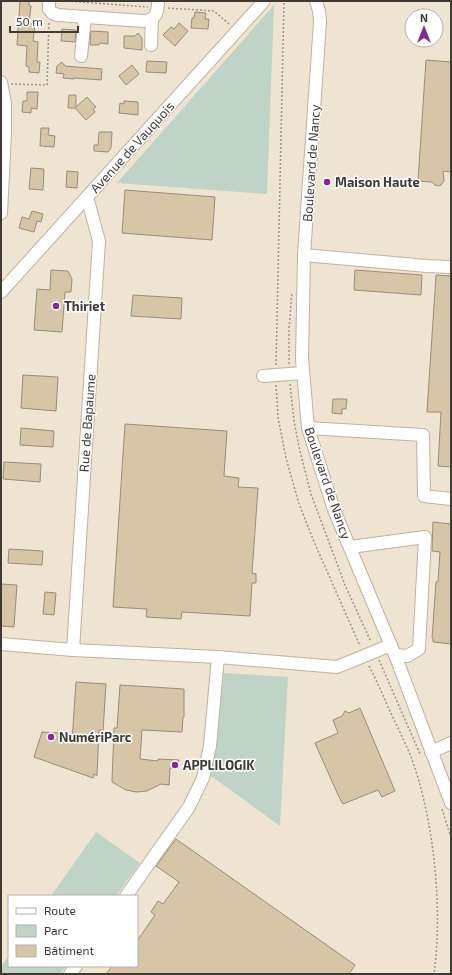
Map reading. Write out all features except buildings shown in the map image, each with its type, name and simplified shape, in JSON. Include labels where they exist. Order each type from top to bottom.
[{"type":"street","points":[[49,5],[52,13],[58,15],[147,21],[152,19],[158,11],[158,1]]},
{"type":"street","name":"Avenue de Vauquois","points":[[1,292],[264,1]]},
{"type":"street","name":"Boulevard de Nancy","points":[[316,1],[320,22],[304,255],[302,359],[308,428],[334,510],[393,650],[451,803]]},
{"type":"street","points":[[81,56],[85,17]]},
{"type":"street","points":[[151,45],[152,19]]},
{"type":"street","points":[[1,83],[5,103],[1,213]]},
{"type":"street","name":"Rue de Bapaume","points":[[73,650],[98,241],[87,197]]},
{"type":"street","points":[[304,255],[451,267]]},
{"type":"street","points":[[263,376],[303,373]]},
{"type":"street","points":[[308,428],[423,435],[424,496],[451,499]]},
{"type":"street","points":[[1,644],[73,650],[218,657],[337,667],[393,650],[407,656],[419,649],[425,537],[350,547]]},
{"type":"street","points":[[127,895],[189,807],[204,778],[210,746],[218,657]]},
{"type":"street","points":[[431,752],[451,743]]},
{"type":"path","points":[[1,83],[47,85],[49,5]]},
{"type":"path","points":[[371,670],[411,758],[425,807],[434,866],[436,896],[436,958],[434,974]]},
{"type":"green space","points":[[274,5],[267,194],[117,183]]},
{"type":"green space","points":[[224,673],[288,677],[280,826],[211,776]]},
{"type":"green space","points":[[96,832],[140,863],[117,895],[52,895]]},
{"type":"green space","points":[[8,956],[8,967],[65,967],[60,974],[1,974],[1,967]]},
{"type":"place","name":"Maison Haute","points":[[327,182]]},
{"type":"place","name":"Thiriet","points":[[56,306]]},
{"type":"place","name":"NumériParc","points":[[51,737]]},
{"type":"place","name":"APPLILOGIK","points":[[175,765]]}]
